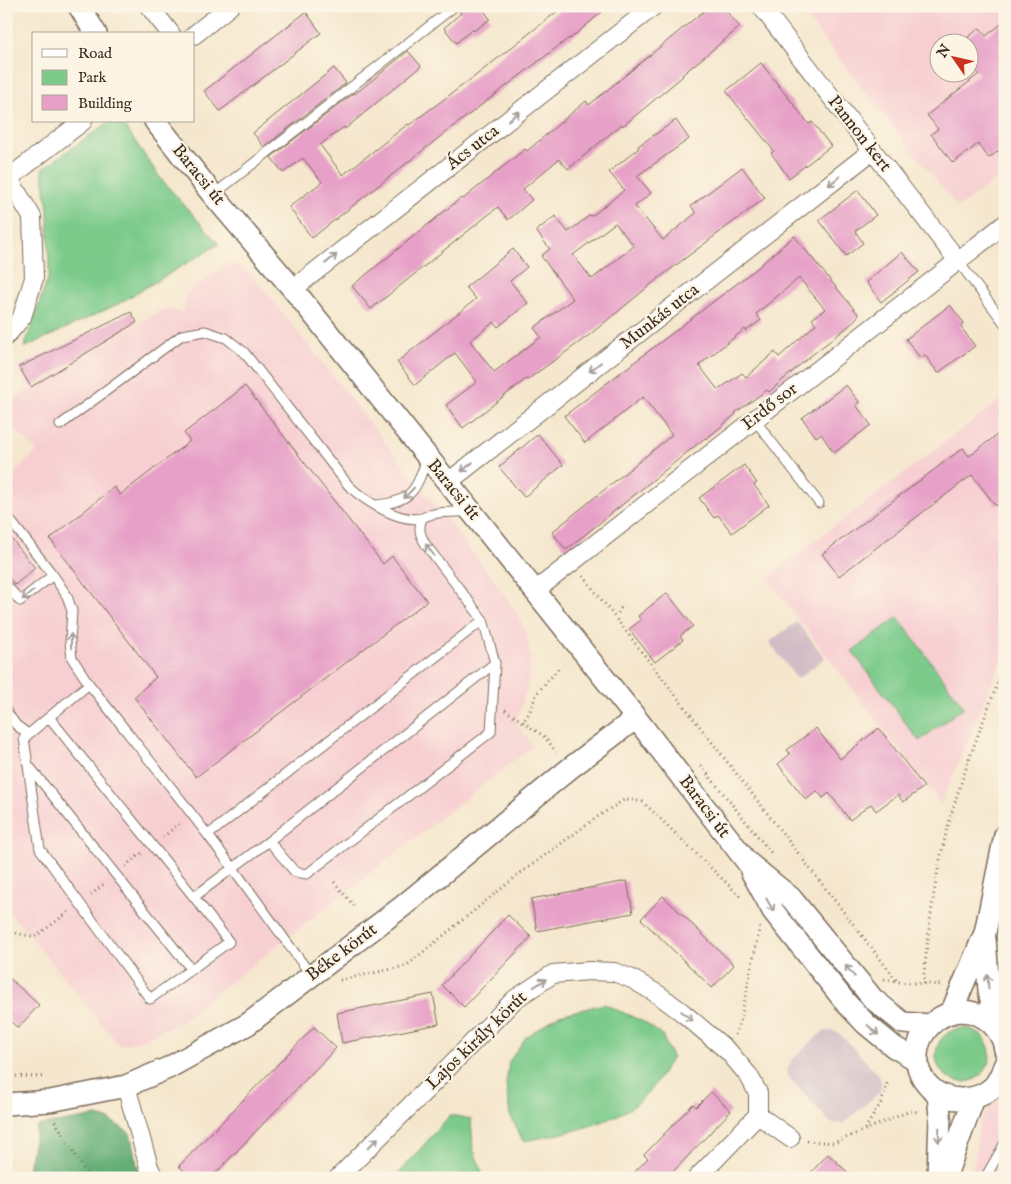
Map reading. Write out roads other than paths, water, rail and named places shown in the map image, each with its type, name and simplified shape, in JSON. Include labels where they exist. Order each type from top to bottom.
[{"type":"street","points":[[79,6],[95,32]]},
{"type":"street","points":[[149,6],[169,32]]},
{"type":"street","points":[[195,34],[230,6]]},
{"type":"street","name":"Ács utca","points":[[293,289],[654,6]]},
{"type":"street","name":"Pannon kert","points":[[761,6],[958,261]]},
{"type":"street","points":[[6,336],[22,317],[34,278],[32,218],[8,176],[82,122]]},
{"type":"street","name":"Baracsi út","points":[[156,122],[213,195],[293,289],[636,718],[747,862],[772,911],[847,1004],[866,1024],[894,1048],[918,1061]]},
{"type":"street","name":"Munkás utca","points":[[448,483],[872,151]]},
{"type":"street","name":"Erdő sor","points":[[535,591],[1005,224]]},
{"type":"street","name":"Béke körút","points":[[6,1104],[50,1101],[126,1086],[168,1068],[248,1024],[411,900],[569,770],[636,718]]},
{"type":"street","points":[[951,1013],[985,933],[1005,835]]},
{"type":"street","name":"Baracsi út","points":[[747,862],[791,898],[873,999],[903,1023],[930,1025]]},
{"type":"street","points":[[985,933],[989,990],[1005,1050]]},
{"type":"street","name":"Lajos király körút","points":[[338,1178],[515,999],[552,974],[589,971],[614,972],[632,979],[659,995],[683,1012],[729,1052],[749,1076],[758,1093],[758,1114]]},
{"type":"street","points":[[1002,1040],[988,1020],[964,1011],[951,1013],[936,1020],[922,1036],[918,1048],[918,1061],[924,1079],[938,1093],[955,1099],[974,1098],[992,1087],[1003,1074]]},
{"type":"street","points":[[126,1086],[154,1178]]},
{"type":"street","points":[[938,1093],[940,1117],[938,1178]]},
{"type":"street","points":[[945,1178],[974,1098]]},
{"type":"street","points":[[697,1178],[758,1114],[790,1138]]},
{"type":"lane","points":[[213,195],[455,6]]},
{"type":"lane","points":[[958,261],[1005,324]]},
{"type":"lane","points":[[60,425],[182,335],[205,331],[226,338],[244,352],[349,486],[362,498],[396,515],[409,518],[422,518],[432,514],[470,512]]},
{"type":"lane","points":[[754,419],[819,503]]},
{"type":"lane","points":[[374,505],[391,504],[403,500],[419,481],[427,458]]},
{"type":"lane","points":[[6,515],[67,596],[72,612],[70,642],[72,658],[89,684],[208,835],[312,976]]},
{"type":"lane","points":[[269,841],[295,872],[307,874],[491,732],[495,663],[483,620],[426,545],[419,533],[422,518]]},
{"type":"lane","points":[[6,585],[20,602],[53,575]]},
{"type":"lane","points":[[208,835],[483,620]]},
{"type":"lane","points":[[194,897],[269,841],[495,663]]},
{"type":"lane","points":[[49,717],[229,942],[150,999],[40,849],[24,738],[28,734],[89,684]]},
{"type":"lane","points":[[6,711],[16,725],[28,734]]},
{"type":"lane","points":[[28,764],[191,969]]},
{"type":"lane","points":[[985,1178],[1005,1143]]}]
